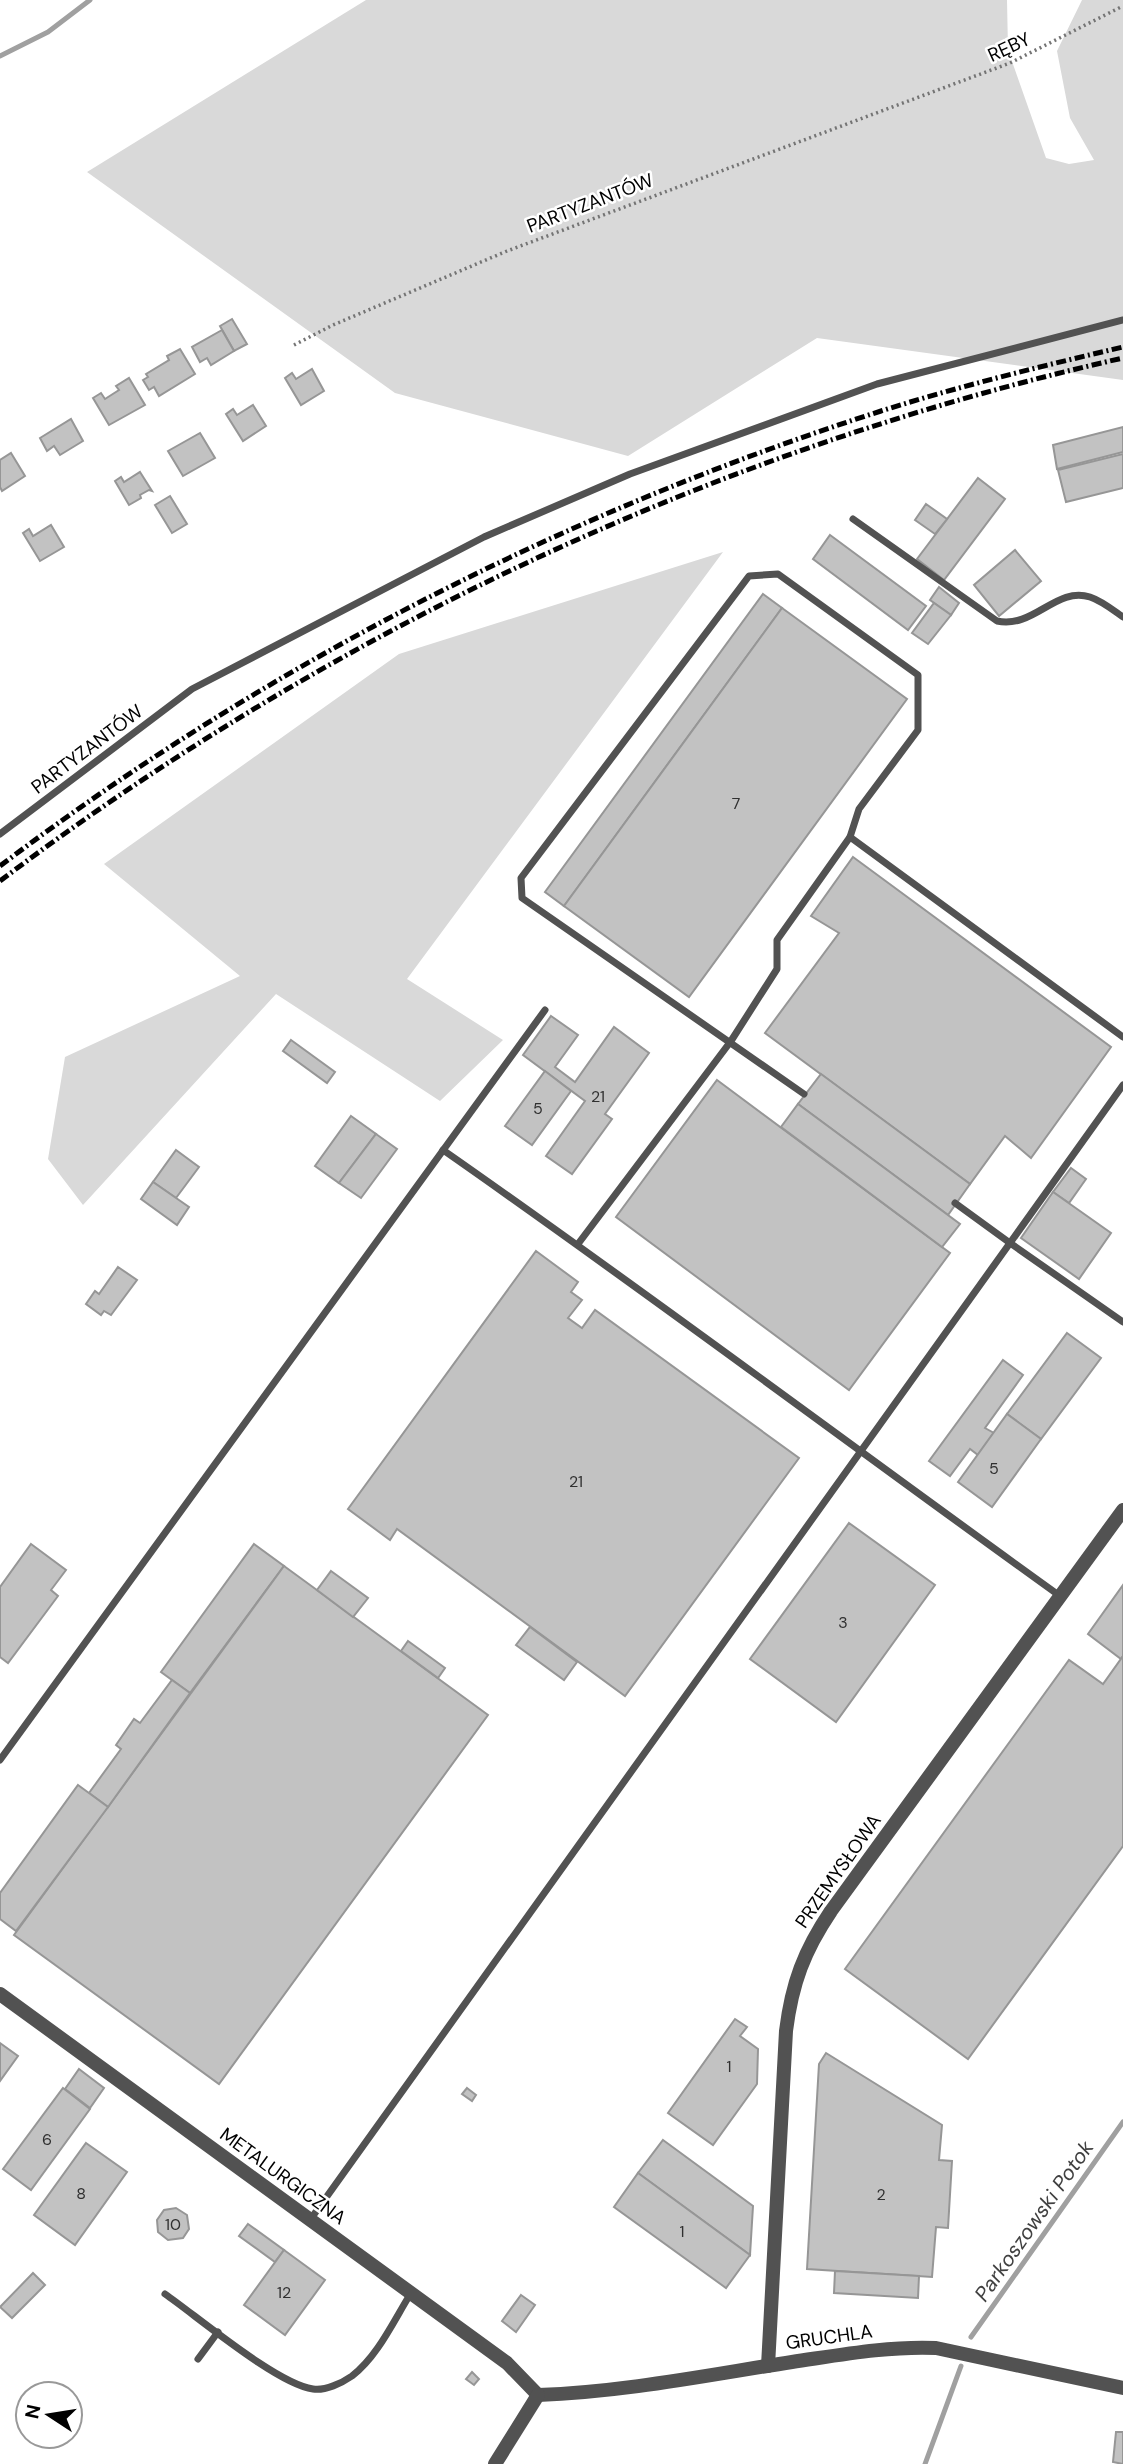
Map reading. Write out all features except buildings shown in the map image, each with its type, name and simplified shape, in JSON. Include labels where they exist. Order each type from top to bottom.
[{"type":"street","name":"PRZEMYSŁOWA","points":[[768,2366],[786,2031],[794,1982],[803,1959],[812,1939],[831,1911],[1123,1510]]},
{"type":"street","name":"METALURGICZNA","points":[[0,1994],[507,2363],[538,2395]]},
{"type":"street","name":"GRUCHLA","points":[[538,2395],[615,2390],[886,2348],[936,2348],[1123,2388]]},
{"type":"street","points":[[495,2464],[538,2395]]},
{"type":"lane","name":"PARTYZANTÓW","points":[[0,834],[192,689],[484,537],[629,474],[877,384],[1123,320]]},
{"type":"lane","points":[[852,519],[997,621],[1020,622],[1067,596],[1086,595],[1099,600],[1123,617]]},
{"type":"lane","points":[[578,1244],[731,1041],[777,969],[777,940],[850,837],[859,809],[918,730],[918,675],[778,574],[748,576],[521,878],[522,898],[731,1041],[804,1094]]},
{"type":"lane","points":[[850,837],[1123,1037]]},
{"type":"lane","points":[[0,1760],[545,1010]]},
{"type":"lane","points":[[310,2220],[1123,1085]]},
{"type":"lane","points":[[443,1150],[578,1244],[1060,1597]]},
{"type":"lane","points":[[955,1203],[1123,1322]]},
{"type":"lane","points":[[165,2294],[271,2369],[300,2386],[316,2390],[334,2386],[352,2376],[365,2363],[411,2293]]},
{"type":"lane","points":[[198,2359],[218,2332]]},
{"type":"path","name":"RĘBY","points":[[902,104],[1010,64],[1123,6]]},
{"type":"path","name":"PARTYZANTÓW","points":[[295,345],[333,325],[508,251],[902,104]]},
{"type":"shaded area","points":[[366,0],[1007,0],[1008,50],[1046,158],[1069,164],[1094,160],[1070,118],[1057,51],[1082,0],[1123,0],[1123,380],[817,338],[628,456],[395,393],[87,172]]},
{"type":"shaded area","points":[[723,552],[407,979],[503,1040],[440,1101],[276,994],[83,1205],[48,1159],[65,1057],[240,976],[104,864],[399,654]]},
{"type":"waterway","points":[[0,56],[48,32],[90,0]]},
{"type":"waterway","name":"Parkoszowski Potok","points":[[971,2337],[1123,2122]]},
{"type":"waterway","name":"Parkoszowski Potok","points":[[925,2464],[961,2366]]},
{"type":"railway","points":[[0,866],[101,793],[205,724],[421,601],[533,547],[647,497],[763,452],[881,411],[1001,377],[1123,347]]},
{"type":"railway","points":[[0,881],[127,790],[259,706],[395,629],[534,560],[676,497],[822,443],[971,397],[1123,358]]}]
